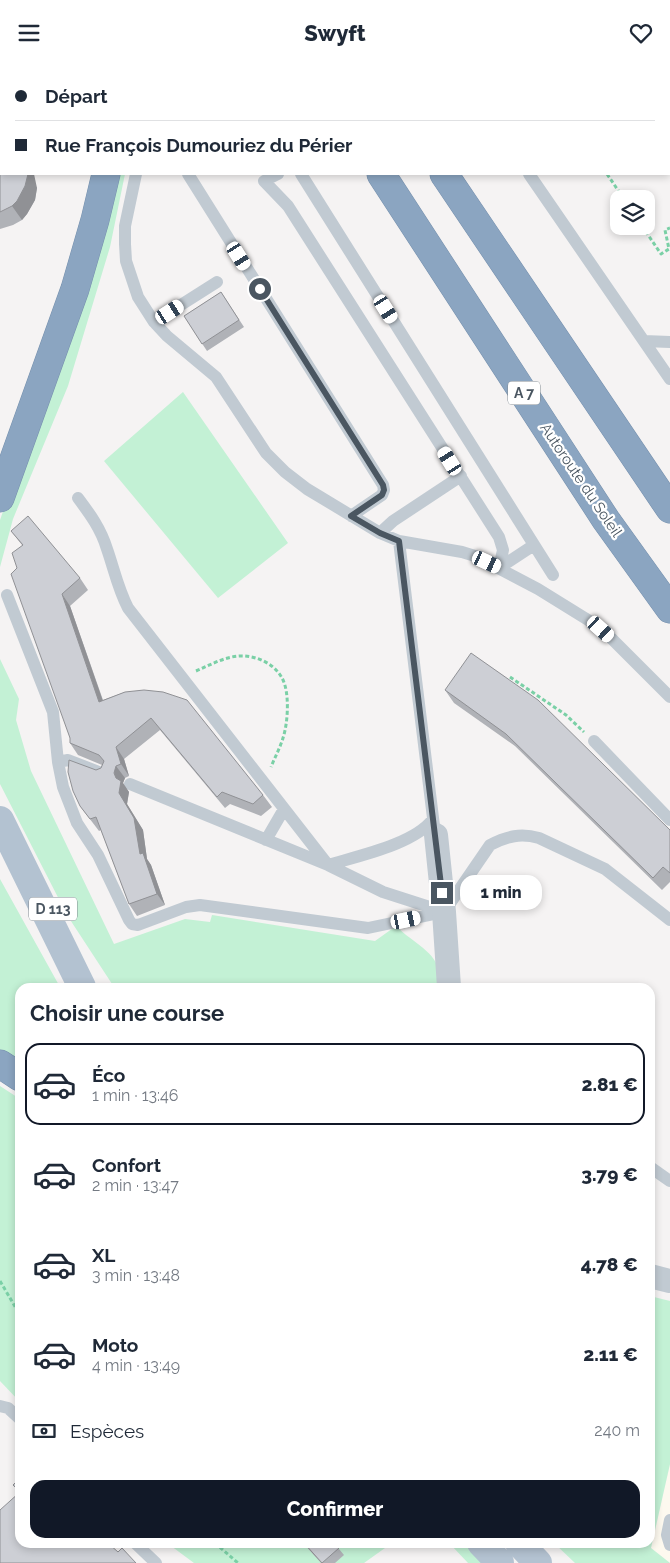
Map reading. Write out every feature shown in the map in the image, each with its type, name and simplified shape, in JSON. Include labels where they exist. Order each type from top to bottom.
[{"type":"highway","points":[[0,498],[75,289],[96,220],[106,175]]},
{"type":"highway","name":"Autoroute du Soleil","points":[[382,175],[606,520],[670,609]]},
{"type":"highway","points":[[445,175],[670,509]]},
{"type":"highway","points":[[0,1064],[15,1074]]},
{"type":"main road","name":"D 113","points":[[3,826],[80,983]]},
{"type":"main road","name":"D 113","points":[[3,826],[98,983]]},
{"type":"main road","points":[[486,1548],[500,1563]]},
{"type":"main road","points":[[524,1548],[538,1563]]},
{"type":"street","points":[[434,827],[444,912],[449,983]]},
{"type":"street","points":[[655,1277],[670,1281]]},
{"type":"lane","points":[[136,175],[125,227],[126,261],[138,297],[154,322],[167,336],[216,377],[266,453],[285,472],[307,489],[380,533],[399,541],[462,552],[500,568],[538,589],[601,629],[670,697]]},
{"type":"lane","points":[[189,175],[383,485],[382,495],[351,516]]},
{"type":"lane","points":[[276,175],[264,181],[288,206],[499,537],[503,550],[500,568]]},
{"type":"lane","points":[[302,175],[553,575]]},
{"type":"lane","points":[[530,175],[670,379]]},
{"type":"lane","points":[[154,322],[216,282]]},
{"type":"lane","points":[[644,341],[670,342]]},
{"type":"lane","points":[[380,533],[393,521],[461,476]]},
{"type":"lane","points":[[78,498],[94,519],[101,533],[121,595],[128,608],[328,865]]},
{"type":"lane","points":[[328,865],[408,839],[424,829],[434,827],[399,541]]},
{"type":"lane","points":[[500,568],[534,545]]},
{"type":"lane","points":[[7,595],[53,712],[58,762],[63,787],[76,823],[98,855],[132,924],[138,925],[186,907],[200,905],[368,928],[444,912],[490,845],[502,838],[528,835],[539,838],[606,869],[670,920]]},
{"type":"lane","points":[[594,741],[670,820]]},
{"type":"lane","points":[[58,762],[68,760],[104,774]]},
{"type":"lane","points":[[130,784],[328,865],[383,892],[444,912]]},
{"type":"lane","points":[[266,840],[284,809]]},
{"type":"lane","points":[[655,1170],[670,1181]]},
{"type":"lane","points":[[0,1406],[15,1415]]},
{"type":"lane","points":[[670,1520],[667,1535],[670,1545]]},
{"type":"lane","points":[[140,1548],[156,1563]]},
{"type":"path","points":[[607,175],[618,190]]},
{"type":"path","points":[[648,235],[661,254],[669,249],[665,229],[670,228]]},
{"type":"path","points":[[182,677],[220,661],[238,656],[255,657],[270,665],[282,677],[288,716],[284,737],[264,783]]},
{"type":"path","points":[[510,677],[566,715],[594,741]]},
{"type":"path","points":[[0,1281],[15,1306]]},
{"type":"path","points":[[221,1548],[238,1563]]},
{"type":"shaded area","points":[[670,1464],[670,1563],[651,1548],[655,1548],[655,1530]]},
{"type":"green space","points":[[113,175],[125,175],[110,247],[68,386],[13,519],[0,567],[0,520],[85,277]]},
{"type":"green space","points":[[183,392],[288,543],[218,598],[104,461]]},
{"type":"green space","points":[[0,659],[19,699],[16,720],[31,771],[114,944],[185,919],[210,922],[212,915],[375,941],[396,926],[436,962],[440,983],[111,983],[67,915],[0,784]]},
{"type":"green space","points":[[0,879],[58,983],[15,983],[15,1065],[0,1055]]},
{"type":"green space","points":[[0,1086],[15,1096],[15,1397],[0,1381]]},
{"type":"green space","points":[[655,1297],[670,1301],[670,1464],[655,1530]]},
{"type":"green space","points":[[174,1548],[385,1548],[364,1563],[194,1563]]},
{"type":"green space","points":[[454,1548],[472,1548],[487,1563],[468,1563]]},
{"type":"green space","points":[[559,1548],[651,1548],[670,1563],[575,1563]]},
{"type":"building","points":[[0,175],[28,175],[25,186],[17,201],[0,212]]},
{"type":"building","points":[[221,292],[239,320],[202,344],[184,316]]},
{"type":"building","points":[[28,516],[80,578],[62,594],[99,702],[125,692],[144,690],[163,692],[187,700],[263,795],[253,804],[222,792],[217,797],[151,718],[116,747],[121,764],[116,766],[114,773],[116,778],[121,781],[119,793],[134,818],[140,854],[143,853],[157,894],[129,904],[96,817],[90,819],[80,806],[73,791],[68,772],[69,760],[96,770],[101,768],[104,761],[99,755],[70,743],[70,738],[11,574],[17,568],[12,553],[23,545],[11,531]]},
{"type":"building","points":[[471,653],[538,700],[670,830],[670,873],[663,867],[653,878],[506,734],[445,690]]},
{"type":"building","points":[[15,1496],[15,1548],[114,1548],[118,1552],[122,1548],[136,1563],[0,1563],[0,1510]]},
{"type":"building","points":[[308,1548],[339,1548],[322,1563]]},
{"type":"route","points":[[260,289],[383,485],[382,495],[351,516],[380,533],[399,541],[442,893]]}]
